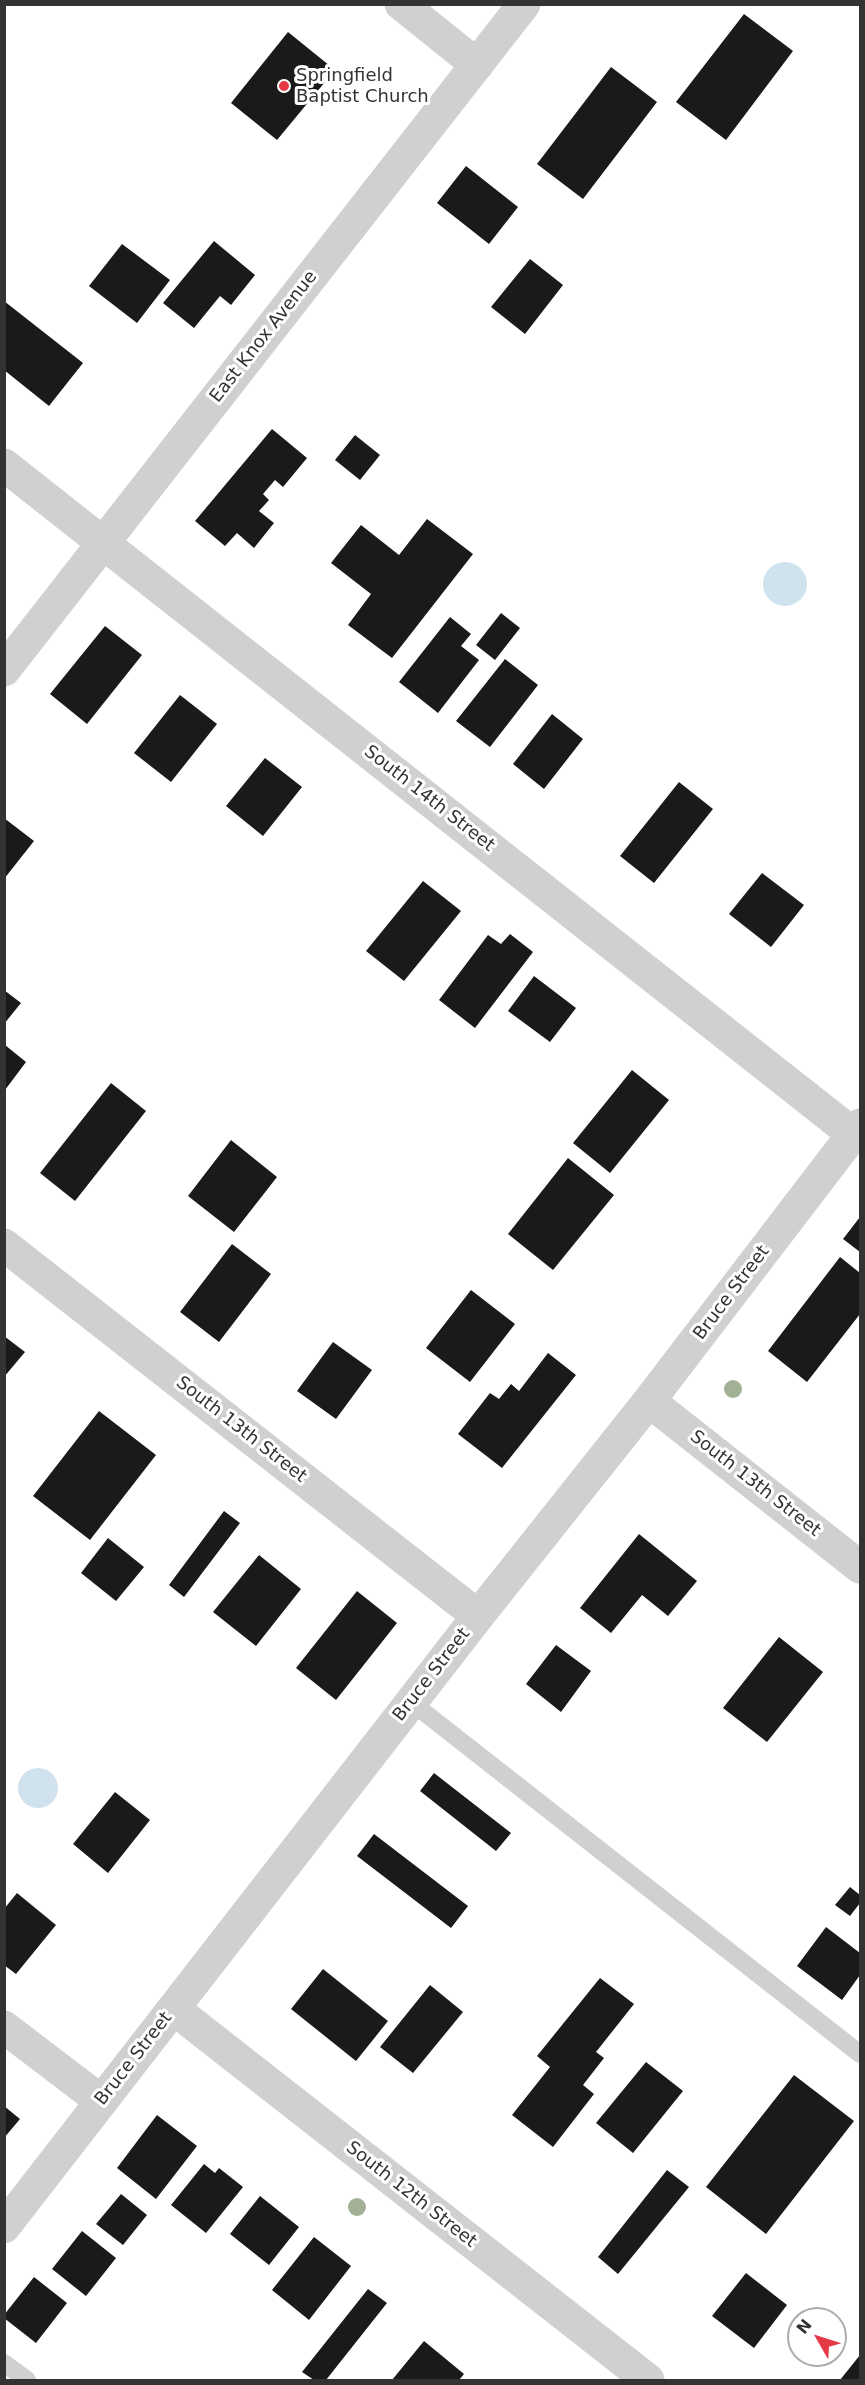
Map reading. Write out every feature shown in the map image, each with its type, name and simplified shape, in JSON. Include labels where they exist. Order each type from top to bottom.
[{"type":"street","points":[[401,4],[477,65]]},
{"type":"street","name":"East Knox Avenue","points":[[4,670],[524,4]]},
{"type":"street","name":"South 14th Street","points":[[4,465],[857,1129]]},
{"type":"street","name":"Bruce Street","points":[[4,2227],[478,1616],[649,1401],[857,1129]]},
{"type":"street","name":"South 13th Street","points":[[4,1245],[478,1616]]},
{"type":"street","name":"South 13th Street","points":[[649,1401],[861,1567]]},
{"type":"street","name":"South 12th Street","points":[[174,2008],[648,2380]]},
{"type":"street","points":[[4,2027],[101,2101]]},
{"type":"lane","points":[[411,1702],[861,2054]]},
{"type":"lane","points":[[4,2363],[27,2380]]},
{"type":"water","points":[[785,562],[794,563],[801,568],[806,575],[806,593],[801,600],[794,605],[785,606],[776,605],[769,600],[764,593],[763,584],[764,575],[769,568],[776,563]]},
{"type":"water","points":[[38,1768],[46,1769],[52,1774],[57,1780],[57,1796],[52,1802],[46,1807],[38,1808],[30,1807],[24,1802],[19,1796],[18,1788],[19,1780],[24,1774],[30,1769]]},
{"type":"building","points":[[744,14],[793,51],[726,140],[676,102]]},
{"type":"building","points":[[288,32],[335,70],[277,140],[231,103]]},
{"type":"building","points":[[611,67],[657,102],[583,199],[537,164]]},
{"type":"building","points":[[466,166],[518,207],[489,244],[437,203]]},
{"type":"building","points":[[214,241],[255,275],[231,305],[220,296],[194,328],[163,303]]},
{"type":"building","points":[[122,244],[170,280],[137,323],[89,286]]},
{"type":"building","points":[[530,259],[563,285],[525,334],[491,307]]},
{"type":"building","points":[[4,301],[83,363],[49,406],[4,370]]},
{"type":"building","points":[[272,429],[307,458],[283,487],[275,480],[263,494],[269,500],[259,511],[274,523],[254,548],[237,533],[225,546],[195,521]]},
{"type":"building","points":[[355,435],[380,455],[360,480],[335,460]]},
{"type":"building","points":[[427,519],[473,554],[392,658],[348,625],[371,594],[331,563],[361,525],[399,555]]},
{"type":"building","points":[[501,613],[520,628],[495,660],[476,645]]},
{"type":"building","points":[[450,617],[471,634],[461,646],[479,660],[438,713],[399,682]]},
{"type":"building","points":[[105,626],[142,655],[87,724],[50,694]]},
{"type":"building","points":[[505,659],[538,685],[490,747],[456,721]]},
{"type":"building","points":[[180,695],[217,724],[171,782],[134,753]]},
{"type":"building","points":[[552,714],[583,739],[544,789],[513,764]]},
{"type":"building","points":[[265,758],[302,787],[263,836],[226,806]]},
{"type":"building","points":[[679,782],[713,809],[654,883],[620,856]]},
{"type":"building","points":[[4,818],[34,841],[4,879]]},
{"type":"building","points":[[762,873],[804,905],[771,947],[729,914]]},
{"type":"building","points":[[423,881],[461,911],[404,981],[366,951]]},
{"type":"building","points":[[510,934],[533,952],[475,1028],[439,1000],[488,935],[501,944]]},
{"type":"building","points":[[534,976],[576,1008],[550,1042],[508,1011]]},
{"type":"building","points":[[4,990],[21,1003],[4,1024]]},
{"type":"building","points":[[5,1045],[26,1062],[5,1090]]},
{"type":"building","points":[[632,1070],[669,1100],[610,1173],[573,1143]]},
{"type":"building","points":[[111,1083],[146,1111],[75,1201],[40,1173]]},
{"type":"building","points":[[231,1140],[277,1177],[234,1232],[188,1196]]},
{"type":"building","points":[[568,1158],[614,1195],[553,1270],[508,1234]]},
{"type":"building","points":[[860,1217],[860,1252],[843,1239]]},
{"type":"building","points":[[232,1244],[271,1274],[219,1342],[180,1312]]},
{"type":"building","points":[[840,1257],[860,1273],[860,1314],[807,1382],[768,1351]]},
{"type":"building","points":[[471,1290],[515,1324],[470,1382],[426,1348]]},
{"type":"building","points":[[4,1336],[25,1352],[4,1377]]},
{"type":"building","points":[[333,1342],[372,1370],[336,1419],[297,1391]]},
{"type":"building","points":[[548,1353],[576,1375],[502,1468],[458,1434],[490,1393],[499,1399],[511,1384],[519,1391]]},
{"type":"building","points":[[99,1411],[156,1455],[90,1540],[33,1496]]},
{"type":"building","points":[[224,1511],[240,1523],[184,1597],[169,1585]]},
{"type":"building","points":[[639,1534],[697,1581],[668,1616],[642,1595],[611,1633],[580,1608]]},
{"type":"building","points":[[108,1538],[144,1567],[116,1601],[81,1573]]},
{"type":"building","points":[[259,1555],[301,1589],[256,1646],[213,1612]]},
{"type":"building","points":[[357,1591],[397,1623],[336,1700],[296,1668]]},
{"type":"building","points":[[779,1637],[823,1672],[767,1742],[723,1708]]},
{"type":"building","points":[[556,1645],[591,1671],[561,1712],[526,1684]]},
{"type":"building","points":[[434,1773],[511,1833],[496,1851],[420,1791]]},
{"type":"building","points":[[115,1792],[150,1820],[108,1873],[73,1844]]},
{"type":"building","points":[[374,1834],[468,1906],[451,1928],[357,1856]]},
{"type":"building","points":[[850,1887],[860,1895],[860,1903],[850,1916],[835,1905]]},
{"type":"building","points":[[17,1893],[56,1925],[16,1974],[4,1965],[4,1909]]},
{"type":"building","points":[[826,1927],[860,1953],[860,1975],[842,2000],[797,1966]]},
{"type":"building","points":[[323,1969],[388,2021],[356,2061],[291,2009]]},
{"type":"building","points":[[600,1978],[634,2004],[596,2052],[604,2058],[583,2085],[594,2094],[553,2147],[512,2115],[550,2067],[537,2056]]},
{"type":"building","points":[[430,1985],[463,2012],[413,2073],[380,2047]]},
{"type":"building","points":[[646,2062],[683,2091],[633,2153],[596,2123]]},
{"type":"building","points":[[794,2075],[854,2121],[766,2234],[706,2187]]},
{"type":"building","points":[[4,2106],[20,2119],[4,2138]]},
{"type":"building","points":[[157,2115],[197,2146],[156,2199],[117,2168]]},
{"type":"building","points":[[204,2164],[215,2173],[219,2168],[243,2187],[206,2233],[171,2205]]},
{"type":"building","points":[[667,2170],[689,2187],[618,2274],[598,2257]]},
{"type":"building","points":[[121,2194],[147,2215],[123,2245],[96,2224]]},
{"type":"building","points":[[260,2196],[299,2227],[269,2265],[230,2234]]},
{"type":"building","points":[[82,2231],[116,2258],[86,2296],[52,2269]]},
{"type":"building","points":[[314,2237],[351,2266],[309,2320],[272,2290]]},
{"type":"building","points":[[746,2273],[787,2305],[754,2348],[712,2316]]},
{"type":"building","points":[[34,2277],[67,2303],[36,2343],[4,2318]]},
{"type":"building","points":[[368,2289],[387,2303],[326,2380],[314,2380],[302,2372]]},
{"type":"building","points":[[424,2341],[464,2374],[459,2380],[392,2380]]},
{"type":"building","points":[[860,2355],[860,2380],[840,2380]]},
{"type":"place","name":"Springfield Baptist Church","points":[[284,86]]}]
